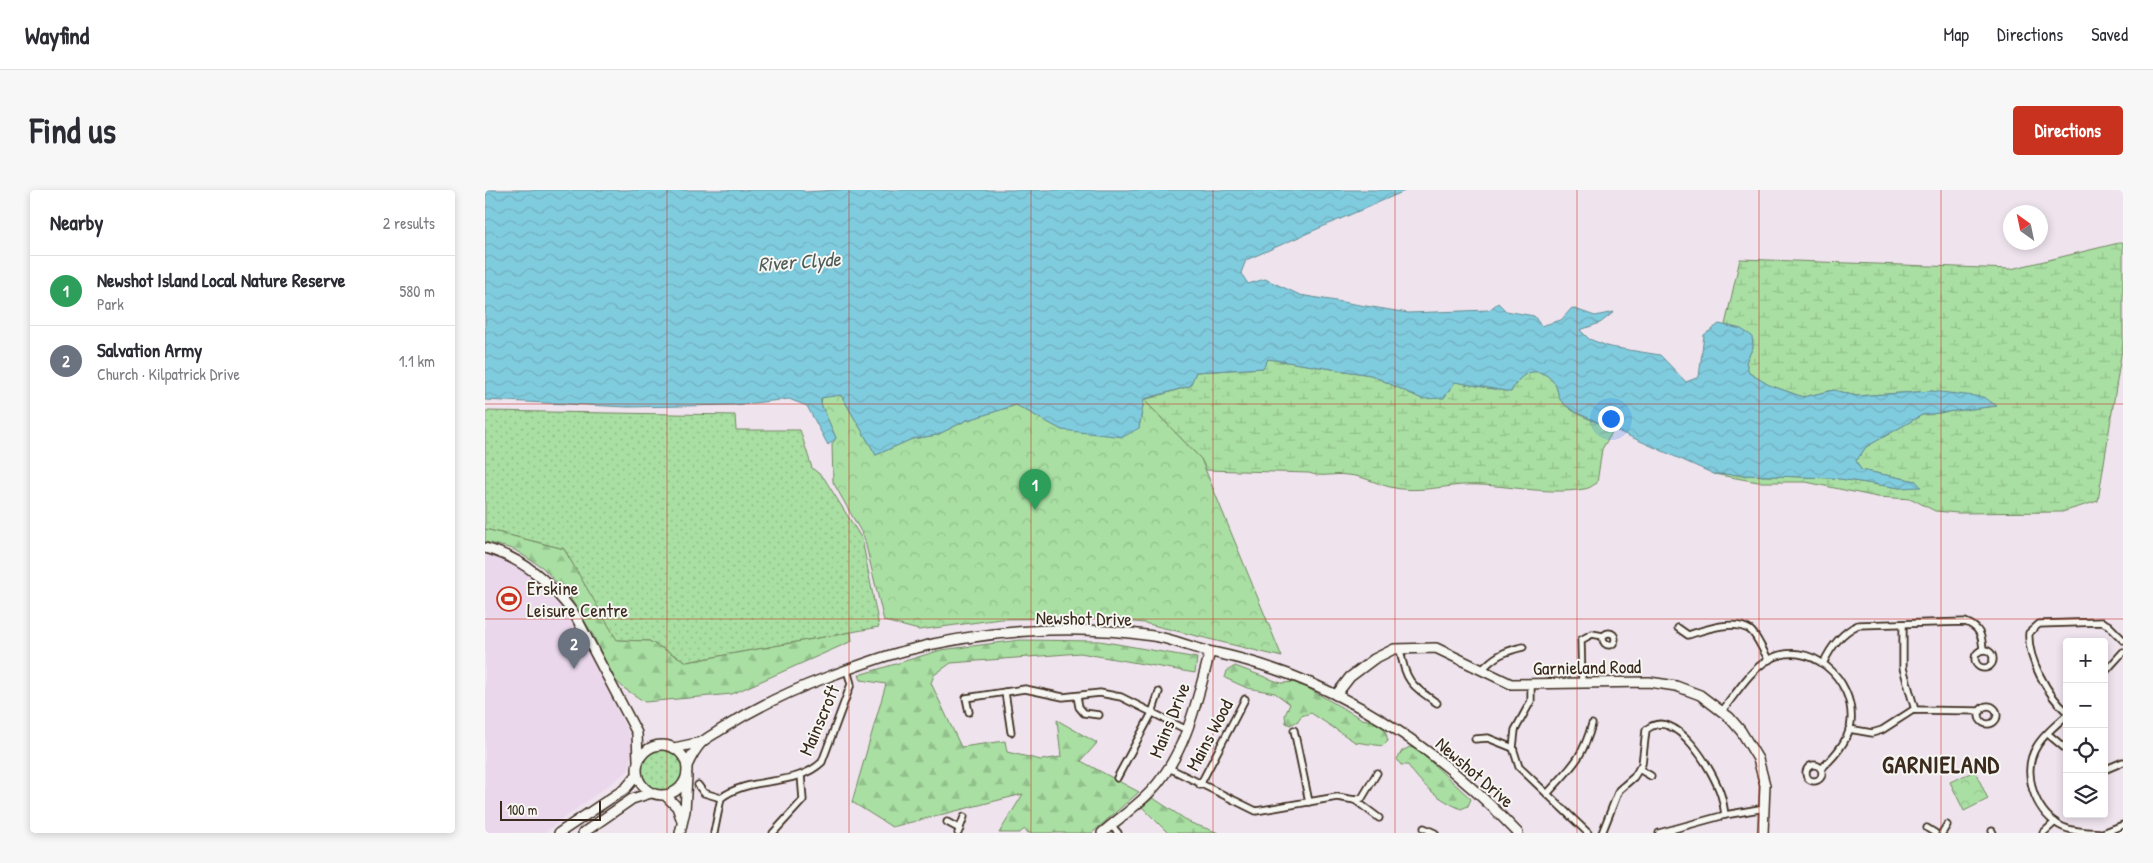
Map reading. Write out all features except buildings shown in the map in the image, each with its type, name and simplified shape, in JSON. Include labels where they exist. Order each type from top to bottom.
[{"type":"street","points":[[485,548],[506,554],[522,562],[536,572],[562,598],[585,634],[637,734],[639,760],[637,775],[626,788],[559,833]]},
{"type":"street","points":[[1823,664],[1837,641],[1847,631],[1858,625],[1965,622],[1974,625],[1981,633],[1983,650]]},
{"type":"street","points":[[2063,709],[2048,692],[2028,644],[2029,633],[2039,624],[2102,622],[2108,625],[2123,640]]},
{"type":"street","points":[[1903,624],[1903,668],[1915,710]]},
{"type":"street","points":[[1678,628],[1688,635],[1711,628],[1740,626],[1751,630],[1769,660]]},
{"type":"street","name":"Newshot Drive","points":[[674,748],[703,742],[779,697],[847,670],[898,653],[933,644],[1020,633],[1101,630],[1156,637],[1210,652],[1236,656],[1270,666],[1336,695],[1377,716],[1421,746],[1494,807],[1518,833]]},
{"type":"street","points":[[1582,683],[1581,640],[1592,634],[1603,636]]},
{"type":"street","name":"Garnieland Road","points":[[1336,695],[1350,677],[1374,658],[1394,649],[1436,648],[1511,684],[1649,682],[1676,686],[1700,695],[1722,711],[1741,731],[1757,759],[1765,784],[1763,833]]},
{"type":"street","points":[[1481,671],[1491,659],[1505,651],[1523,648]]},
{"type":"street","points":[[1400,649],[1403,668],[1413,687],[1437,703]]},
{"type":"street","name":"Mains Drive","points":[[1102,833],[1151,792],[1169,768],[1187,730],[1210,652]]},
{"type":"street","points":[[1722,711],[1753,672],[1769,660],[1793,652],[1831,668],[1842,682],[1849,703],[1851,722],[1847,737],[1832,759],[1821,769]]},
{"type":"street","points":[[2108,669],[2123,652]]},
{"type":"street","name":"Mainscroft","points":[[721,798],[737,788],[801,775],[814,769],[822,762],[851,684],[847,670]]},
{"type":"street","points":[[1531,683],[1531,701],[1515,730],[1513,748],[1519,767],[1588,833]]},
{"type":"street","points":[[969,712],[966,698],[1025,689],[1063,697],[1100,694],[1121,697],[1187,730]]},
{"type":"street","points":[[1005,692],[1011,732]]},
{"type":"street","points":[[1117,778],[1153,714],[1159,692]]},
{"type":"street","points":[[1077,696],[1079,707],[1084,714],[1099,715]]},
{"type":"street","name":"Mains Wood","points":[[1200,785],[1245,699]]},
{"type":"street","points":[[1849,729],[1872,733],[1882,730],[1915,710],[1981,711]]},
{"type":"street","points":[[2063,718],[2037,746],[2030,767],[2032,788],[2042,810],[2059,825],[2079,832],[2102,833],[2123,825]]},
{"type":"street","points":[[1602,833],[1619,790],[1634,777],[1642,764],[1646,730],[1651,725],[1661,722],[1680,732],[1700,755],[1721,795],[1725,815]]},
{"type":"street","points":[[1547,794],[1580,758],[1592,724]]},
{"type":"street","points":[[1294,730],[1309,802]]},
{"type":"street","points":[[637,734],[659,745],[674,748],[681,753],[687,770],[680,833]]},
{"type":"street","points":[[2048,734],[2063,747]]},
{"type":"street","points":[[1475,739],[1488,738],[1513,748]]},
{"type":"street","name":"Newshot Drive","points":[[687,770],[703,742]]},
{"type":"street","points":[[639,760],[647,750],[659,745]]},
{"type":"street","points":[[2108,768],[2123,762]]},
{"type":"street","name":"Mains Wood","points":[[1169,768],[1256,812],[1337,797],[1355,800]]},
{"type":"street","points":[[1639,769],[1651,776]]},
{"type":"street","points":[[665,795],[681,786],[687,770]]},
{"type":"street","points":[[1355,800],[1362,798],[1377,772]]},
{"type":"street","points":[[637,775],[644,787],[651,792],[665,795],[677,807],[682,821]]},
{"type":"street","name":"Mainscroft","points":[[773,833],[803,800],[801,775]]},
{"type":"street","points":[[699,785],[704,793],[721,798],[714,833]]},
{"type":"street","points":[[583,833],[632,799],[651,792]]},
{"type":"street","points":[[1355,800],[1379,818]]},
{"type":"street","points":[[1659,833],[1725,815],[1765,808]]},
{"type":"street","points":[[947,822],[959,831],[964,817]]},
{"type":"street","points":[[2043,833],[2055,822]]},
{"type":"street","points":[[1111,825],[1118,833]]},
{"type":"street","points":[[1942,833],[1947,825]]},
{"type":"street","points":[[1424,828],[1435,833]]},
{"type":"street","points":[[1927,828],[1935,833]]},
{"type":"shaded area","points":[[485,555],[503,557],[536,579],[556,599],[578,630],[633,742],[629,770],[544,833],[485,833]]},
{"type":"green space","points":[[2123,242],[2123,343],[2098,501],[2062,512],[1958,513],[1935,511],[1912,499],[1877,497],[1806,482],[1758,482],[1714,474],[1833,478],[1900,488],[1916,481],[1861,470],[1856,461],[1866,447],[1922,415],[1996,406],[1932,391],[1856,396],[1834,390],[1803,397],[1769,385],[1749,373],[1746,362],[1753,347],[1741,329],[1725,325],[1740,259],[2011,269]]},
{"type":"green space","points":[[1268,359],[1371,375],[1422,399],[1455,382],[1511,392],[1525,375],[1531,372],[1543,373],[1555,384],[1561,400],[1567,407],[1580,415],[1614,429],[1602,449],[1597,483],[1588,488],[1554,491],[1462,485],[1408,490],[1347,475],[1206,470],[1201,459],[1144,400],[1190,386],[1196,372],[1263,368]]},
{"type":"green space","points":[[841,395],[876,455],[912,439],[937,435],[965,421],[1016,405],[1062,430],[1139,428],[1144,400],[1201,459],[1282,657],[1144,623],[1093,618],[1001,619],[919,630],[884,621],[864,537],[833,482],[832,444],[836,438],[821,404],[822,397]]},
{"type":"green space","points":[[485,411],[735,415],[736,430],[800,430],[812,468],[824,478],[862,539],[879,627],[687,662],[649,641],[616,640],[564,549],[485,529]]},
{"type":"green space","points":[[485,529],[564,549],[617,640],[649,641],[687,662],[851,632],[852,641],[732,694],[645,702],[614,679],[593,635],[569,596],[542,567],[513,549],[485,542]]},
{"type":"green space","points":[[1020,640],[1100,641],[1197,658],[1195,673],[1080,653],[951,663],[934,675],[931,683],[961,747],[1005,741],[1007,752],[1041,760],[1061,757],[1057,720],[1097,743],[1081,761],[1139,792],[1092,833],[1028,833],[1025,829],[1019,833],[999,833],[1023,794],[892,827],[852,802],[886,684],[861,680],[859,675],[941,650]]},
{"type":"green space","points":[[1235,666],[1281,683],[1297,682],[1362,719],[1383,723],[1388,741],[1383,746],[1355,742],[1311,713],[1301,716],[1298,721],[1290,725],[1286,723],[1285,715],[1290,704],[1275,693],[1247,688],[1225,678],[1227,671]]},
{"type":"green space","points":[[1410,747],[1418,750],[1471,799],[1468,806],[1461,809],[1445,801],[1424,785],[1408,765],[1401,765],[1397,759],[1402,751]]},
{"type":"green space","points":[[658,750],[666,750],[673,753],[679,759],[682,770],[679,781],[673,787],[666,790],[658,790],[651,787],[645,781],[642,774],[642,766],[645,759],[651,753]]},
{"type":"green space","points":[[1975,771],[1988,799],[1964,811],[1950,782]]},
{"type":"green space","points":[[1153,798],[1191,823],[1219,833],[1168,833],[1142,807]]},
{"type":"water","name":"River Clyde","points":[[485,190],[802,190],[805,192],[837,190],[1407,190],[1246,260],[1241,273],[1248,284],[1265,279],[1300,295],[1408,313],[1489,310],[1498,303],[1506,311],[1534,316],[1541,326],[1561,320],[1572,308],[1595,316],[1614,312],[1600,323],[1580,330],[1589,339],[1610,347],[1660,355],[1686,382],[1699,377],[1704,335],[1719,324],[1741,329],[1752,336],[1753,347],[1746,362],[1749,373],[1769,385],[1803,397],[1834,390],[1856,396],[1932,391],[1983,397],[1997,406],[1922,415],[1866,447],[1856,461],[1861,470],[1916,481],[1921,487],[1900,488],[1833,478],[1714,474],[1575,412],[1561,400],[1555,384],[1549,377],[1537,372],[1525,375],[1511,392],[1455,382],[1444,398],[1422,399],[1371,375],[1268,359],[1263,368],[1196,372],[1190,386],[1144,399],[1139,428],[1123,437],[1062,430],[1016,405],[965,421],[937,435],[912,439],[876,455],[841,395],[821,398],[821,404],[836,438],[828,445],[807,406],[789,399],[735,405],[628,407],[485,400]]},
{"type":"place","name":"Newshot Island Local Nature Reserve","points":[[1035,510]]},
{"type":"place","name":"Erskine Leisure Centre","points":[[509,599]]},
{"type":"place","name":"Salvation Army","points":[[574,669]]},
{"type":"district","name":"GARNIELAND","points":[[1941,764]]}]
